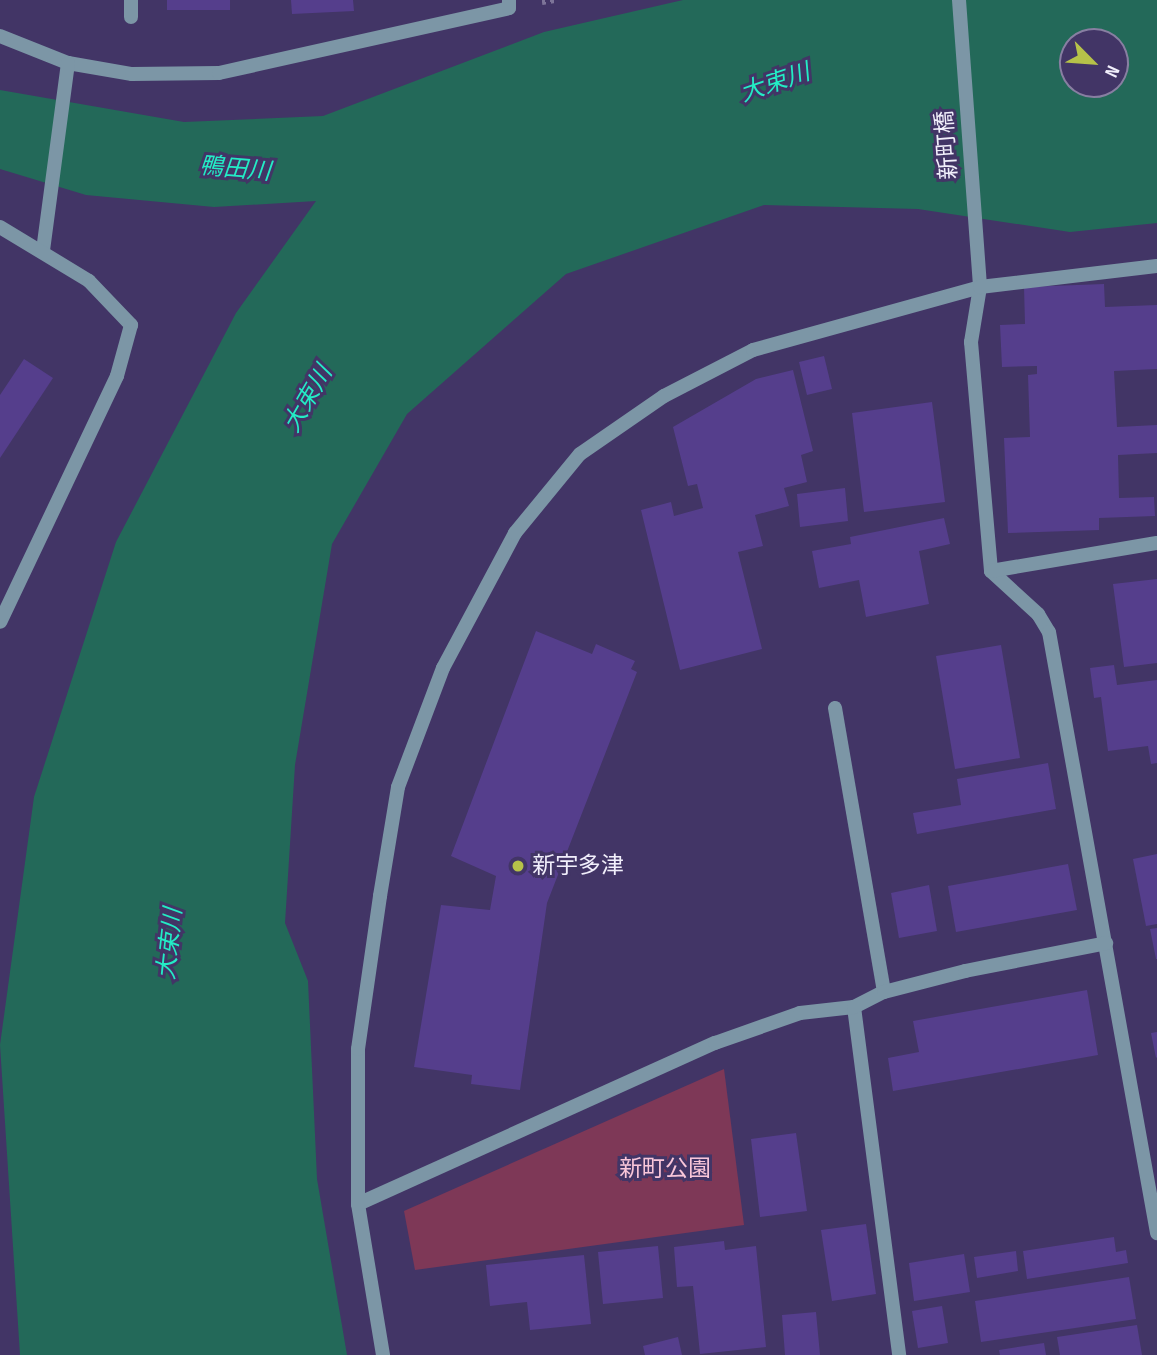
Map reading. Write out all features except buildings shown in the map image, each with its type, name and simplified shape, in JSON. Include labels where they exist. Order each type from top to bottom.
[{"type":"street","points":[[131,0],[131,17]]},
{"type":"street","points":[[0,36],[68,63],[132,74],[219,73],[509,8],[509,0]]},
{"type":"street","name":"新町橋","points":[[959,0],[980,287],[971,342],[991,571]]},
{"type":"street","points":[[43,250],[68,63]]},
{"type":"street","points":[[0,227],[43,250],[89,281],[131,325],[117,376],[0,622]]},
{"type":"street","points":[[383,1355],[358,1204],[358,1049],[398,787],[443,668],[514,533],[580,454],[664,396],[753,350],[980,287],[1157,266]]},
{"type":"street","points":[[991,571],[1157,543]]},
{"type":"street","points":[[991,571],[1038,614],[1049,632],[1157,1233]]},
{"type":"street","points":[[835,708],[884,992]]},
{"type":"street","points":[[358,1204],[715,1043],[800,1013],[854,1007],[884,992],[1106,943]]},
{"type":"street","points":[[854,1007],[899,1355]]},
{"type":"green space","name":"新町公園","points":[[724,1069],[744,1225],[415,1270],[404,1211]]},
{"type":"water","points":[[683,0],[1157,0],[1157,223],[1070,232],[918,209],[764,205],[566,274],[407,414],[332,544],[295,765],[285,923],[308,981],[317,1179],[347,1355],[20,1355],[0,1045],[34,797],[116,542],[236,313],[316,201],[214,207],[86,195],[0,169],[0,90],[184,122],[323,116],[544,32]]},
{"type":"place","name":"新宇多津","points":[[518,866]]},
{"type":"water label","name":"大束川","points":[[775,83]]},
{"type":"water label","name":"鴨田川","points":[[235,169]]},
{"type":"water label","name":"大束川","points":[[308,399]]},
{"type":"water label","name":"大束川","points":[[170,944]]}]
